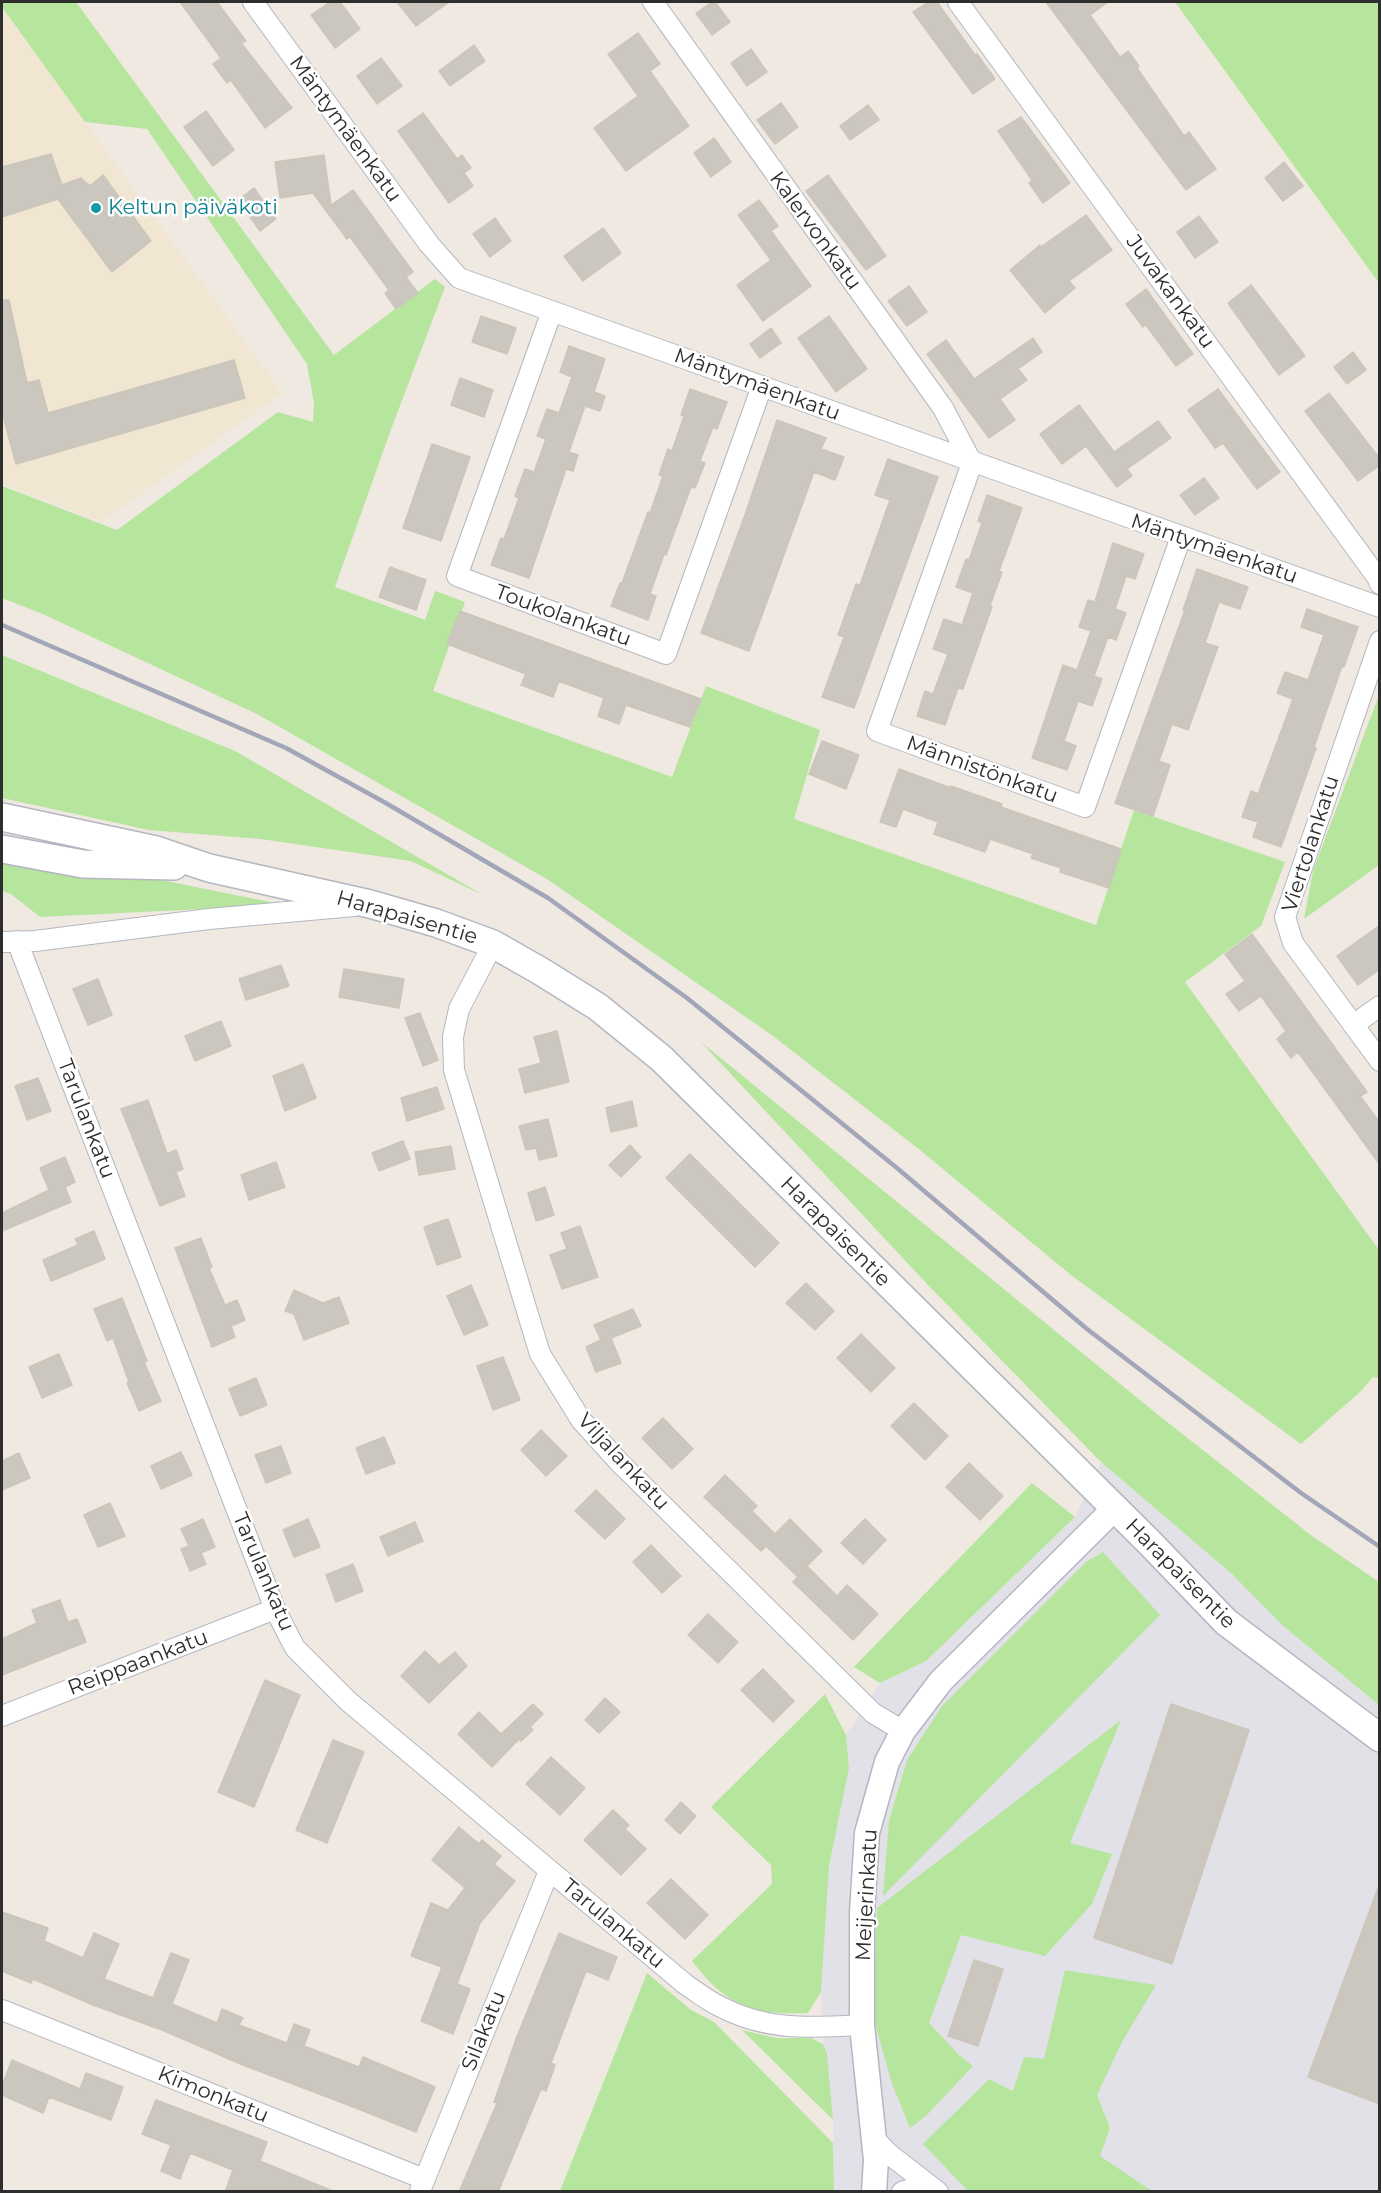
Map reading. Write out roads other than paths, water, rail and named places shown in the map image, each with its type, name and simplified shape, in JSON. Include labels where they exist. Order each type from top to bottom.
[{"type":"main road","name":"Harapaisentie","points":[[2,817],[156,850],[209,867],[370,904],[436,923],[493,944],[598,1007],[662,1059],[1226,1622],[1380,1738]]},
{"type":"main road","name":"Harapaisentie","points":[[2,849],[82,864],[209,867]]},
{"type":"street","name":"Mäntymäenkatu","points":[[253,2],[429,244],[459,278],[1380,607]]},
{"type":"street","name":"Kalervonkatu","points":[[653,2],[943,408],[972,462]]},
{"type":"street","name":"Juvakankatu","points":[[958,2],[1380,584]]},
{"type":"street","name":"Toukolankatu","points":[[552,311],[457,576],[666,654],[762,386]]},
{"type":"street","name":"Männistönkatu","points":[[972,462],[877,731],[1085,807],[1181,537]]},
{"type":"street","name":"Viertolankatu","points":[[1380,641],[1285,917],[1293,943],[1380,1061]]},
{"type":"street","points":[[9,941],[35,941],[208,919],[370,904]]},
{"type":"street","name":"Tarulankatu","points":[[9,941],[275,1609],[295,1648],[348,1701],[549,1871],[686,1984],[720,2007],[759,2023],[803,2029],[862,2025]]},
{"type":"street","name":"Viljalankatu","points":[[493,944],[459,1009],[453,1037],[454,1070],[540,1354],[580,1420],[620,1463],[873,1713],[903,1731]]},
{"type":"street","points":[[1353,1025],[1380,1006]]},
{"type":"street","name":"Meijerinkatu","points":[[874,2192],[876,2160],[862,2025],[862,1913],[867,1833],[887,1762],[903,1731],[941,1681],[1114,1509]]},
{"type":"street","name":"Reippaankatu","points":[[2,1716],[275,1609]]},
{"type":"street","name":"Silakatu","points":[[422,2185],[549,1871]]},
{"type":"street","name":"Kimonkatu","points":[[2,2010],[422,2185]]},
{"type":"street","points":[[873,2137],[889,2154],[938,2192]]},
{"type":"street","points":[[902,2192],[914,2188],[928,2192]]},
{"type":"railway","points":[[2,625],[286,748],[384,802],[548,898],[687,998],[897,1168],[1087,1329],[1301,1493],[1380,1547]]},
{"type":"place","name":"Keltun päiväkoti","points":[[96,208]]}]
